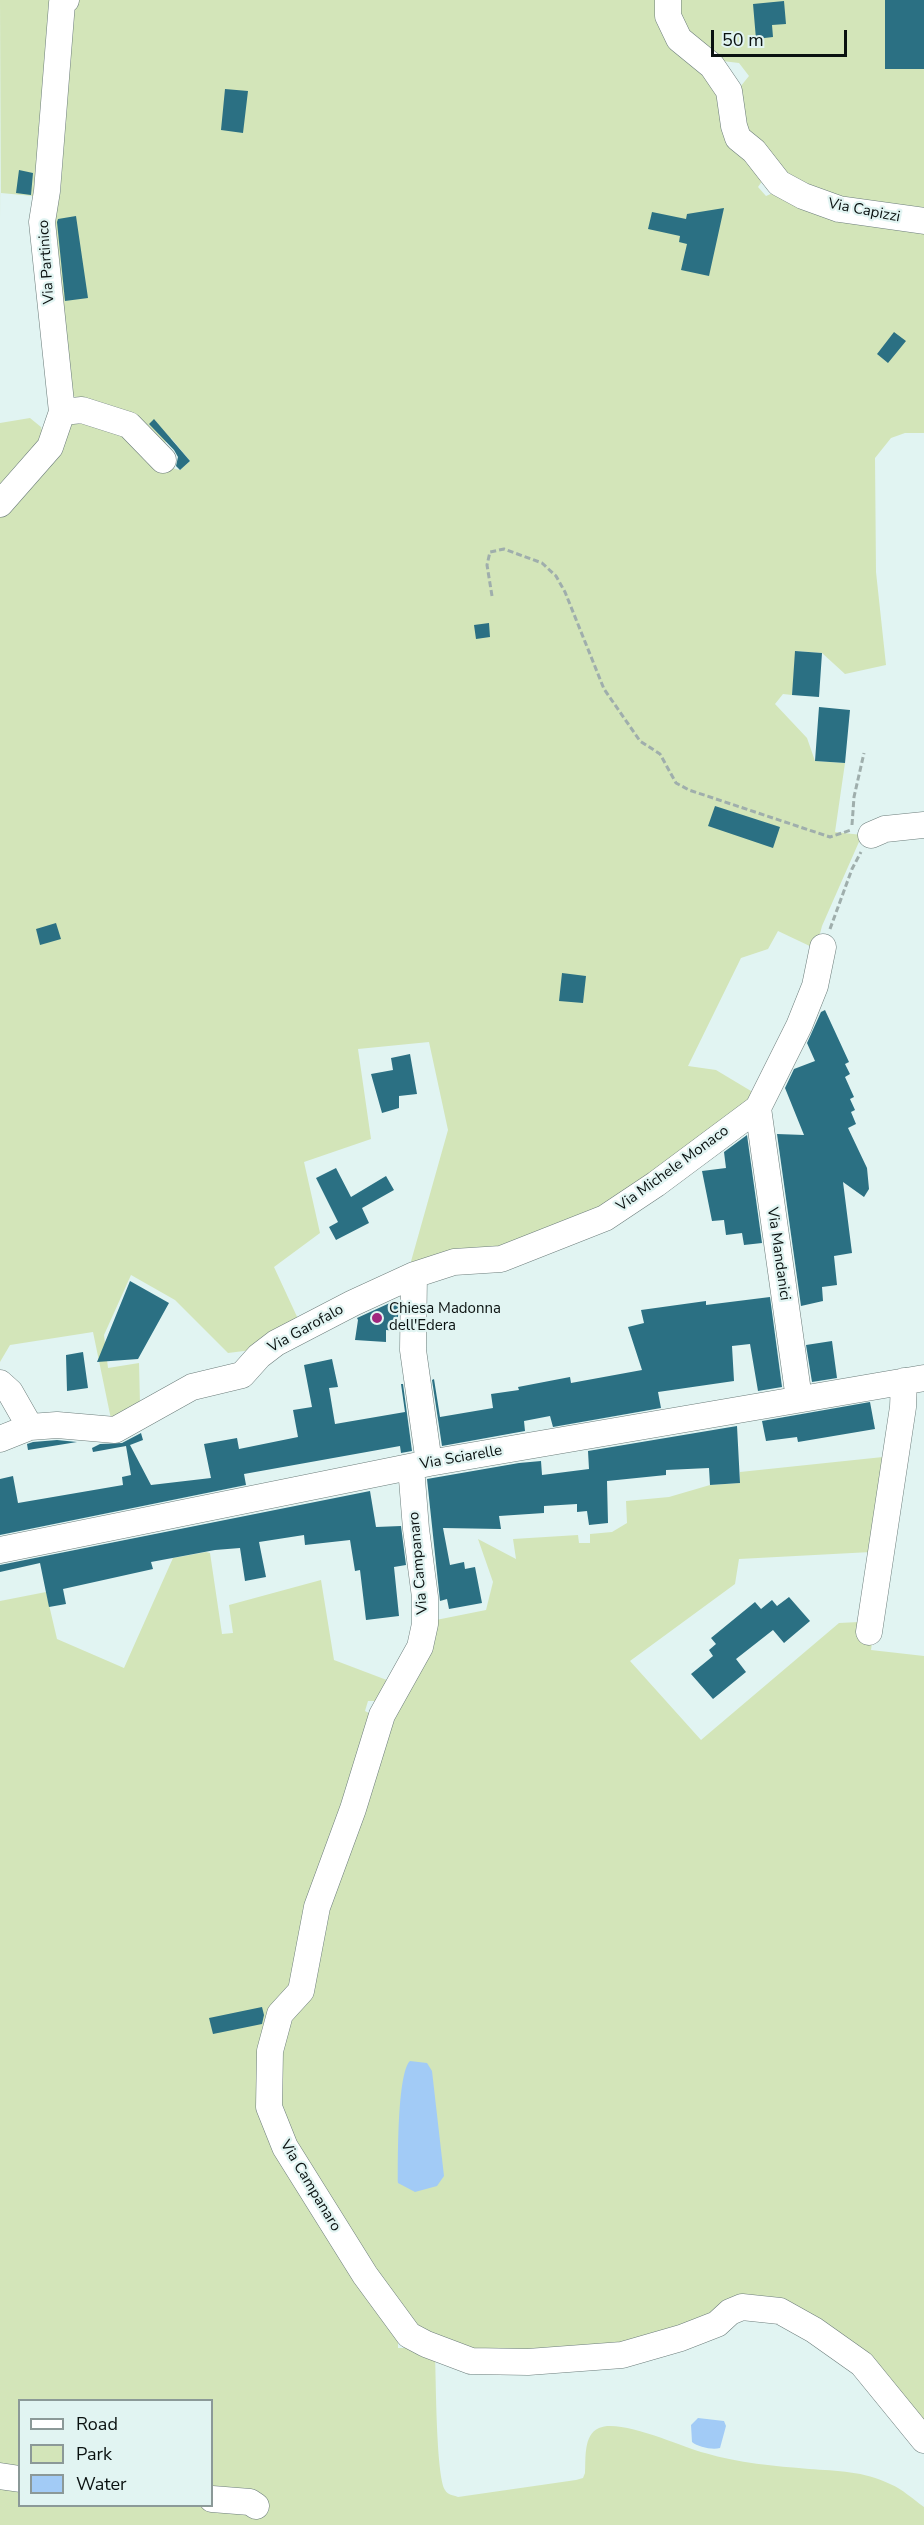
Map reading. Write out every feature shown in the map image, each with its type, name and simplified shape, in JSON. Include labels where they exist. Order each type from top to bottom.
[{"type":"street","name":"Via Partinico","points":[[0,504],[50,447],[62,412],[42,222],[47,191],[62,3],[66,0]]},
{"type":"street","name":"Via Capizzi","points":[[668,0],[668,16],[679,39],[712,66],[729,91],[738,138],[754,151],[779,183],[803,196],[838,209],[924,221]]},
{"type":"street","points":[[62,412],[82,410],[129,425],[163,460]]},
{"type":"street","points":[[862,832],[924,825]]},
{"type":"street","name":"Via Michele Monaco","points":[[414,1275],[454,1262],[501,1259],[605,1218],[656,1184],[758,1108],[799,1026],[815,986],[823,947]]},
{"type":"street","name":"Via Mandanici","points":[[758,1108],[799,1399]]},
{"type":"street","points":[[414,1275],[413,1350],[420,1465]]},
{"type":"street","name":"Via Garofalo","points":[[0,1439],[30,1427],[57,1425],[115,1430],[192,1387],[242,1375],[259,1356],[276,1343],[353,1303],[414,1275]]},
{"type":"street","points":[[869,1632],[903,1407],[914,1380]]},
{"type":"street","name":"Via Sciarelle","points":[[0,1550],[420,1465],[914,1380]]},
{"type":"street","points":[[0,1383],[10,1392],[30,1427]]},
{"type":"street","name":"Via Campanaro","points":[[420,1465],[416,1529],[426,1597],[425,1624],[420,1647],[382,1715],[353,1809],[317,1907],[301,1991],[280,2014],[270,2051],[269,2107],[285,2147],[365,2275],[409,2335],[426,2344],[471,2361],[528,2362],[622,2355],[681,2338],[717,2324],[730,2312],[742,2307],[780,2311],[814,2330],[862,2364],[924,2440]]},
{"type":"street","points":[[0,2476],[18,2479]]},
{"type":"street","points":[[213,2499],[250,2502],[256,2506]]},
{"type":"path","points":[[492,596],[487,565],[490,552],[504,549],[532,559],[542,563],[556,576],[565,592],[604,689],[640,741],[660,754],[676,783],[688,790],[830,837],[862,832]]},
{"type":"path","points":[[823,947],[852,868],[862,832],[854,797],[864,753]]},
{"type":"green space","points":[[0,0],[60,0],[33,196],[1,193],[1,220]]},
{"type":"green space","points":[[74,0],[663,0],[709,70],[765,177],[758,187],[766,196],[780,190],[924,228],[924,433],[905,433],[891,438],[875,458],[876,572],[886,665],[845,674],[822,653],[796,651],[792,695],[783,694],[775,704],[807,738],[815,761],[845,763],[835,832],[862,835],[822,926],[816,949],[778,931],[768,949],[741,958],[688,1066],[716,1070],[751,1091],[750,1107],[603,1213],[500,1255],[410,1265],[448,1130],[429,1042],[358,1049],[371,1139],[304,1162],[320,1233],[274,1267],[299,1321],[260,1349],[228,1353],[175,1300],[131,1275],[104,1335],[108,1368],[139,1363],[140,1404],[111,1419],[93,1332],[10,1345],[0,1362],[0,511],[72,422],[81,418],[127,436],[163,466],[180,470],[190,461],[171,438],[160,447],[130,418],[65,393],[51,205],[60,195]]},
{"type":"green space","points":[[674,0],[924,0],[924,217],[840,204],[785,179],[740,125],[736,92],[749,76],[739,63],[714,60],[685,35]]},
{"type":"green space","points":[[30,418],[41,427],[45,443],[0,492],[0,423]]},
{"type":"green space","points":[[883,1457],[871,1552],[739,1559],[735,1584],[630,1661],[701,1740],[839,1623],[859,1622],[873,1636],[871,1650],[924,1656],[924,2432],[786,2306],[717,2319],[613,2351],[472,2356],[406,2323],[274,2107],[287,2015],[388,1715],[436,1620],[486,1610],[493,1582],[478,1539],[516,1559],[513,1539],[578,1535],[579,1543],[590,1543],[590,1534],[612,1532],[627,1523],[626,1501],[669,1497],[710,1485],[740,1483],[740,1472]]},
{"type":"green space","points":[[206,1552],[210,1553],[222,1634],[233,1633],[229,1605],[321,1580],[334,1660],[392,1682],[385,1701],[368,1701],[365,1711],[378,1718],[264,2107],[398,2326],[398,2348],[425,2348],[435,2353],[438,2446],[442,2481],[446,2492],[458,2497],[583,2478],[586,2448],[590,2436],[599,2428],[609,2426],[636,2430],[730,2459],[870,2476],[899,2489],[924,2507],[924,2525],[0,2525],[0,1601],[46,1592],[57,1639],[124,1668],[173,1558]]},
{"type":"water","points":[[410,2061],[427,2063],[432,2071],[444,2176],[437,2186],[415,2192],[398,2183],[400,2099],[406,2069]]},
{"type":"water","points":[[698,2418],[724,2421],[726,2426],[720,2448],[705,2448],[692,2442],[691,2425]]},
{"type":"building","points":[[885,0],[924,0],[924,69],[885,69]]},
{"type":"building","points":[[784,1],[786,24],[772,25],[773,37],[756,39],[753,4]]},
{"type":"building","points":[[225,89],[248,91],[243,133],[221,130]]},
{"type":"building","points":[[19,170],[33,173],[31,195],[16,193]]},
{"type":"building","points":[[724,208],[709,276],[681,270],[687,244],[679,242],[680,236],[648,229],[652,212],[686,219],[687,214]]},
{"type":"building","points":[[76,216],[88,298],[65,301],[57,222],[58,219]]},
{"type":"building","points":[[894,332],[906,341],[888,363],[877,354]]},
{"type":"building","points":[[154,419],[190,461],[180,470],[176,466],[178,457],[174,450],[149,424]]},
{"type":"building","points":[[489,623],[490,637],[476,639],[474,625]]},
{"type":"building","points":[[795,651],[822,653],[819,697],[792,695]]},
{"type":"building","points":[[819,707],[850,710],[845,763],[815,761]]},
{"type":"building","points":[[715,806],[780,827],[773,848],[708,826]]},
{"type":"building","points":[[56,923],[61,939],[40,945],[36,929]]},
{"type":"building","points":[[562,973],[586,976],[583,1003],[559,1001]]},
{"type":"building","points":[[825,1010],[849,1062],[845,1064],[850,1074],[845,1077],[854,1097],[850,1099],[855,1110],[851,1112],[856,1124],[848,1128],[867,1168],[869,1189],[864,1197],[843,1182],[852,1253],[834,1256],[837,1285],[822,1287],[823,1301],[801,1306],[777,1134],[804,1135],[785,1088],[794,1069],[815,1061],[807,1043],[821,1012]]},
{"type":"building","points":[[410,1054],[417,1094],[399,1096],[399,1108],[382,1113],[371,1074],[393,1070],[391,1058]]},
{"type":"building","points":[[747,1135],[762,1243],[744,1245],[742,1233],[726,1235],[724,1220],[712,1221],[702,1171],[726,1168],[724,1152]]},
{"type":"building","points":[[336,1168],[351,1197],[386,1176],[394,1190],[362,1208],[369,1223],[336,1240],[329,1227],[338,1222],[316,1178]]},
{"type":"building","points":[[130,1281],[169,1303],[138,1359],[97,1362]]},
{"type":"building","points":[[770,1297],[782,1387],[758,1391],[750,1344],[732,1346],[734,1381],[658,1392],[661,1408],[553,1427],[550,1416],[524,1421],[525,1431],[442,1446],[432,1380],[434,1379],[440,1417],[493,1408],[491,1394],[519,1390],[518,1387],[570,1377],[571,1383],[642,1370],[628,1327],[644,1323],[641,1310],[706,1301],[706,1305]]},
{"type":"building","points":[[392,1302],[399,1302],[397,1331],[386,1330],[386,1342],[355,1340],[357,1318]]},
{"type":"building","points":[[832,1341],[837,1378],[812,1382],[806,1345]]},
{"type":"building","points":[[83,1352],[88,1388],[67,1391],[66,1355]]},
{"type":"building","points":[[332,1359],[338,1387],[329,1388],[335,1424],[405,1412],[401,1384],[403,1384],[412,1451],[401,1453],[400,1446],[244,1474],[246,1485],[0,1535],[0,1479],[13,1476],[18,1503],[123,1485],[122,1477],[131,1475],[126,1446],[93,1452],[92,1448],[100,1444],[122,1443],[141,1433],[143,1440],[130,1445],[151,1485],[211,1478],[204,1444],[237,1438],[239,1449],[298,1437],[293,1410],[312,1407],[304,1365]]},
{"type":"building","points":[[870,1402],[875,1429],[798,1442],[797,1437],[766,1441],[762,1421]]},
{"type":"building","points":[[737,1426],[740,1483],[710,1485],[709,1468],[666,1470],[666,1475],[607,1481],[608,1523],[589,1525],[587,1511],[577,1512],[577,1504],[544,1506],[544,1513],[499,1516],[501,1529],[443,1528],[450,1565],[464,1562],[465,1569],[475,1567],[482,1603],[449,1609],[447,1599],[440,1601],[427,1479],[541,1461],[542,1475],[589,1469],[588,1451]]},
{"type":"building","points":[[57,1440],[77,1442],[28,1450],[27,1444]]},
{"type":"building","points":[[370,1491],[376,1527],[401,1526],[406,1565],[394,1567],[399,1616],[366,1620],[360,1570],[355,1571],[350,1540],[305,1545],[304,1535],[259,1542],[266,1577],[245,1581],[240,1548],[215,1550],[151,1562],[153,1569],[63,1589],[66,1604],[49,1607],[40,1563],[0,1572],[0,1565]]},
{"type":"building","points":[[789,1597],[810,1621],[784,1643],[773,1630],[736,1659],[746,1672],[713,1699],[691,1674],[713,1656],[709,1650],[716,1644],[711,1638],[755,1602],[761,1609],[772,1600],[777,1606]]},
{"type":"building","points":[[262,2007],[264,2015],[262,2024],[213,2034],[209,2018]]},
{"type":"place","name":"Chiesa Madonna dell'Edera","points":[[377,1318]]}]
